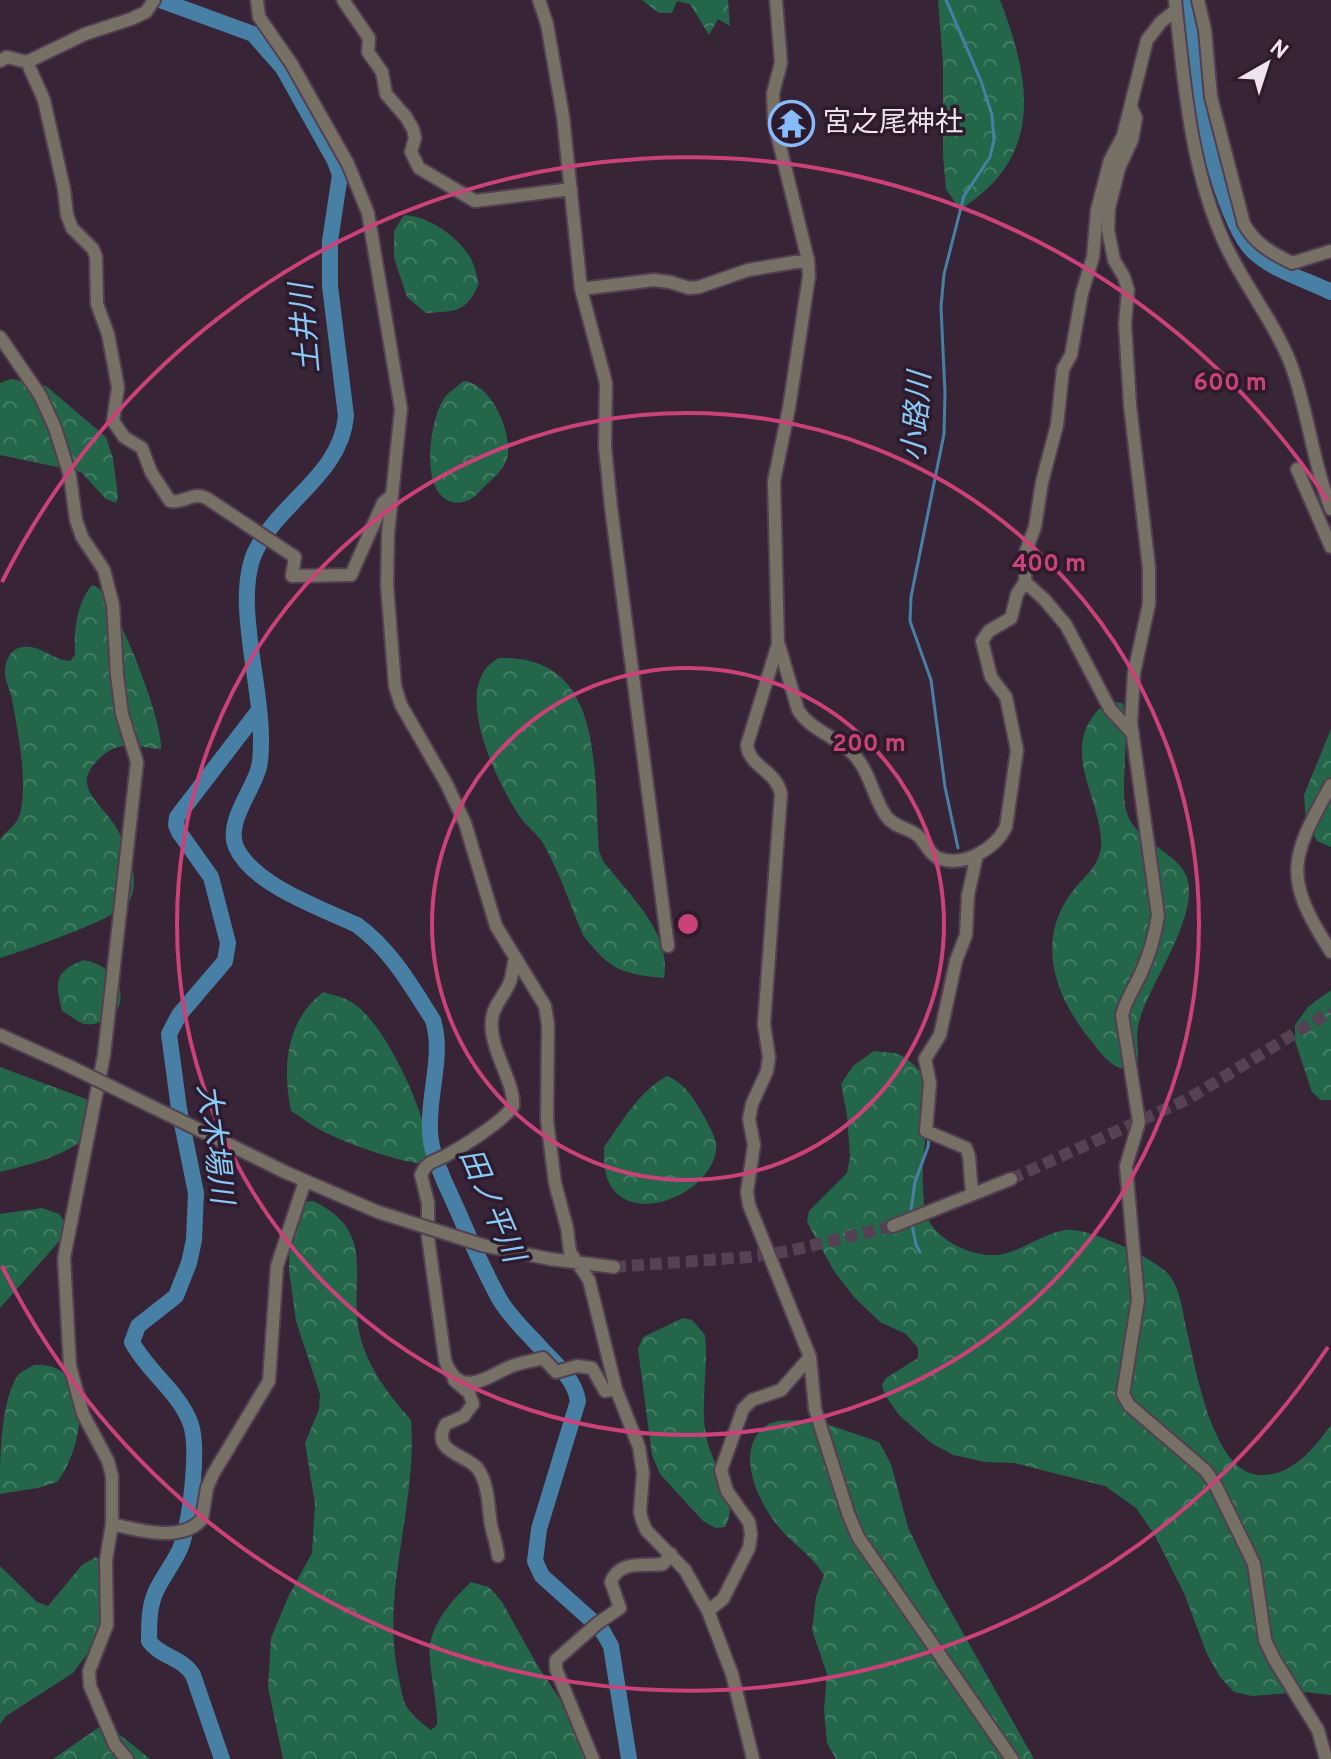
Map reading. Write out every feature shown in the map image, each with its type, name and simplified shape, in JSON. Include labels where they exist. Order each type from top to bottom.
[{"type":"street","points":[[257,0],[259,17],[291,63],[348,164],[368,213],[401,409],[387,585],[395,686],[401,705],[465,823],[496,926],[545,1006],[550,1157],[570,1252],[589,1280],[616,1389],[641,1460],[642,1520],[646,1530],[671,1554],[696,1587],[708,1611],[732,1674],[753,1759]]},
{"type":"street","points":[[343,0],[369,38],[368,52],[382,72],[386,94],[413,129],[415,138],[411,152],[419,168],[475,201],[571,189]]},
{"type":"street","points":[[539,0],[547,24],[563,116],[581,289],[606,383],[605,447],[611,507],[668,946]]},
{"type":"street","points":[[776,0],[781,63],[773,93],[774,122],[808,260],[809,276],[789,408],[774,481],[778,644],[798,710],[804,718],[857,757],[888,820],[920,837],[938,858],[952,860],[977,855],[1006,827],[1017,759],[1006,697],[991,677],[982,641],[989,631],[1011,618],[1017,594],[1025,582],[1026,551],[1035,527],[1042,482],[1057,425],[1063,369],[1071,355],[1082,293],[1093,257],[1097,210],[1110,160],[1123,136],[1147,40],[1175,5]]},
{"type":"street","points":[[1198,0],[1205,30],[1211,97],[1244,224],[1257,242],[1292,263],[1331,251]]},
{"type":"street","points":[[0,61],[7,57],[27,62],[85,34],[146,12],[153,1]]},
{"type":"street","points":[[1175,5],[1183,86],[1212,210],[1225,245],[1290,362],[1330,506]]},
{"type":"street","points":[[27,62],[44,100],[67,215],[72,228],[93,249],[96,257],[97,304],[108,334],[118,387],[112,416],[117,430],[130,443],[142,448],[151,472],[170,501],[175,503],[202,495],[295,557],[292,576],[351,575],[383,503],[392,495]]},
{"type":"street","points":[[1131,107],[1136,118],[1132,140],[1119,168],[1109,208],[1108,230],[1114,260],[1128,290],[1125,324],[1130,405],[1149,568],[1149,604],[1131,702],[1158,915],[1156,934],[1122,1015],[1139,1122],[1126,1166],[1138,1300],[1124,1399],[1206,1471],[1216,1486],[1254,1564],[1265,1640],[1318,1730],[1326,1759]]},
{"type":"street","points":[[581,289],[654,280],[689,288],[699,287],[748,270],[808,260]]},
{"type":"street","points":[[0,337],[40,395],[50,417],[70,476],[76,520],[82,537],[104,570],[114,616],[122,714],[137,762],[104,1055],[64,1258],[70,1366],[83,1414],[112,1476],[112,1524],[106,1560],[107,1625],[89,1671],[90,1686],[115,1745],[127,1759]]},
{"type":"street","points":[[1297,469],[1331,547]]},
{"type":"street","points":[[1025,582],[1066,625],[1110,709],[1133,734]]},
{"type":"street","points":[[778,644],[747,745],[752,760],[774,777],[781,794],[764,1024],[769,1057],[749,1119],[754,1145],[747,1192],[749,1205],[810,1357],[815,1409],[858,1537],[1012,1759]]},
{"type":"street","points":[[1331,785],[1306,829],[1298,849],[1296,870],[1304,907],[1331,952]]},
{"type":"street","points":[[972,1194],[966,1148],[927,1133],[930,1083],[925,1059],[940,1035],[956,961],[966,935],[968,895],[977,855]]},
{"type":"street","points":[[498,1556],[487,1491],[480,1472],[472,1463],[455,1456],[444,1443],[443,1429],[446,1424],[464,1416],[473,1404],[469,1393],[450,1376],[428,1237],[428,1203],[421,1175],[425,1165],[504,1117],[513,1106],[512,1089],[502,1070],[492,1024],[494,1011],[512,977],[515,959]]},
{"type":"street","points":[[0,1035],[285,1172],[378,1212],[482,1245],[579,1264],[614,1267]]},
{"type":"street","points":[[893,1226],[1011,1179]]},
{"type":"street","points":[[112,1524],[143,1533],[186,1529],[202,1519],[207,1488],[213,1474],[269,1381],[277,1266],[305,1181]]},
{"type":"street","points":[[708,1611],[723,1599],[749,1548],[749,1522],[727,1491],[721,1470],[743,1409],[752,1400],[781,1390],[810,1357]]},
{"type":"street","points":[[449,1370],[464,1381],[481,1382],[515,1364],[543,1358],[561,1370],[577,1366],[592,1368],[605,1391],[616,1389]]},
{"type":"street","points":[[593,1759],[555,1664],[595,1625],[620,1608],[611,1582],[615,1573],[632,1565],[663,1564],[671,1554]]},
{"type":"green space","points":[[642,0],[728,0],[730,26],[718,19],[709,35],[690,4],[677,1],[672,13],[659,13]]},
{"type":"green space","points":[[938,0],[1000,0],[1018,58],[1023,86],[1024,113],[1019,139],[1008,163],[990,186],[964,207],[956,204],[946,189]]},
{"type":"green space","points":[[404,215],[433,224],[466,251],[479,283],[465,305],[452,311],[426,313],[407,297],[394,258],[394,231]]},
{"type":"green space","points":[[11,379],[46,386],[106,437],[113,458],[116,503],[106,499],[81,472],[0,455],[0,383]]},
{"type":"green space","points":[[464,381],[474,384],[491,399],[506,433],[508,454],[502,469],[477,494],[457,503],[442,496],[435,486],[430,456],[434,425],[442,402]]},
{"type":"green space","points":[[92,585],[101,591],[110,604],[129,644],[156,716],[160,736],[161,749],[117,747],[101,757],[87,776],[92,796],[114,824],[126,847],[134,873],[134,886],[125,906],[102,920],[0,958],[0,839],[16,823],[23,797],[19,740],[5,676],[6,665],[8,657],[23,647],[35,648],[70,661],[75,655],[79,609]]},
{"type":"green space","points":[[499,658],[534,662],[559,676],[577,698],[587,725],[593,756],[599,851],[603,861],[655,929],[665,961],[664,978],[627,972],[609,963],[592,947],[583,935],[544,845],[510,801],[490,759],[477,711],[478,689],[484,671]]},
{"type":"green space","points":[[1122,703],[1125,711],[1124,794],[1128,816],[1140,833],[1174,859],[1188,883],[1183,923],[1143,1010],[1137,1032],[1136,1069],[1129,1070],[1116,1066],[1106,1058],[1079,1025],[1060,989],[1052,950],[1060,911],[1094,866],[1100,853],[1100,830],[1083,767],[1082,751],[1092,717],[1102,706]]},
{"type":"green space","points":[[1331,729],[1330,847],[1317,841],[1306,821],[1304,795]]},
{"type":"green space","points":[[84,960],[111,974],[121,995],[115,1012],[94,1024],[81,1023],[62,1011],[58,992],[62,973]]},
{"type":"green space","points":[[1331,990],[1331,1100],[1321,1100],[1312,1092],[1295,1041],[1295,1025],[1308,1007]]},
{"type":"green space","points":[[323,992],[353,1003],[380,1032],[416,1101],[431,1164],[406,1161],[356,1146],[317,1128],[291,1111],[287,1062],[294,1031],[301,1017]]},
{"type":"green space","points":[[874,1051],[903,1057],[918,1069],[927,1084],[924,1203],[930,1222],[945,1239],[971,1252],[998,1255],[1057,1232],[1076,1230],[1117,1244],[1165,1271],[1180,1297],[1208,1414],[1229,1457],[1243,1470],[1260,1475],[1283,1471],[1302,1459],[1331,1425],[1331,1695],[1304,1692],[1252,1696],[1234,1692],[1220,1677],[1207,1654],[1184,1593],[1154,1534],[1136,1508],[1105,1486],[1014,1463],[985,1462],[953,1455],[931,1443],[899,1415],[882,1385],[886,1378],[918,1358],[918,1348],[906,1334],[880,1322],[854,1297],[834,1271],[807,1222],[809,1211],[847,1173],[850,1157],[841,1084],[853,1066]]},
{"type":"green space","points":[[0,1067],[86,1099],[97,1116],[97,1126],[65,1151],[0,1172]]},
{"type":"green space","points":[[667,1076],[684,1088],[697,1104],[713,1133],[716,1151],[710,1167],[699,1181],[683,1193],[648,1204],[631,1202],[617,1193],[607,1178],[604,1147],[640,1098]]},
{"type":"green space","points":[[313,1201],[334,1214],[347,1228],[354,1243],[360,1336],[380,1381],[411,1420],[409,1485],[393,1615],[394,1647],[405,1704],[431,1730],[437,1725],[429,1651],[432,1635],[446,1610],[471,1582],[489,1587],[502,1602],[536,1663],[599,1759],[283,1759],[268,1687],[271,1638],[289,1595],[312,1553],[315,1504],[305,1443],[319,1409],[320,1394],[296,1321],[289,1270],[290,1219],[302,1202]]},
{"type":"green space","points":[[42,1208],[59,1214],[67,1225],[64,1236],[0,1308],[0,1214]]},
{"type":"green space","points":[[683,1318],[692,1320],[705,1335],[705,1427],[710,1450],[728,1495],[729,1517],[725,1527],[716,1528],[703,1521],[660,1474],[652,1455],[638,1349],[643,1337]]},
{"type":"green space","points":[[34,1365],[53,1367],[66,1375],[75,1388],[79,1403],[77,1438],[72,1455],[57,1482],[0,1494],[2,1432],[8,1400],[18,1375]]},
{"type":"green space","points":[[786,1420],[818,1421],[879,1442],[891,1464],[908,1527],[932,1578],[1034,1759],[836,1759],[827,1743],[824,1709],[827,1674],[812,1630],[816,1597],[824,1575],[770,1515],[756,1489],[750,1459],[758,1434],[769,1424]]},
{"type":"green space","points":[[96,1557],[105,1565],[100,1637],[73,1673],[6,1716],[0,1724],[0,1566],[37,1602],[48,1606],[82,1565]]},
{"type":"green space","points":[[98,1728],[114,1730],[150,1759],[53,1759]]},
{"type":"waterway","name":"田ノ平川","points":[[160,0],[253,34],[283,68],[340,175],[330,241],[330,286],[346,416],[342,436],[333,455],[267,533],[256,550],[249,570],[248,618],[261,754],[258,769],[236,819],[236,847],[245,861],[272,884],[357,925],[369,935],[399,968],[433,1020],[437,1047],[430,1130],[437,1164],[500,1300],[518,1324],[563,1371],[576,1392],[578,1401],[539,1529],[535,1561],[542,1576],[603,1632],[611,1646],[629,1759]]},
{"type":"waterway","name":"小路川","points":[[946,0],[981,81],[992,115],[994,140],[990,157],[964,196],[944,274],[941,307],[944,434],[911,597],[910,621],[931,680],[945,787],[958,848]]},
{"type":"waterway","points":[[1185,0],[1204,124],[1234,221],[1244,239],[1262,259],[1331,292]]},
{"type":"waterway","name":"大木場川","points":[[222,1759],[193,1675],[183,1664],[159,1651],[149,1641],[153,1600],[184,1537],[194,1448],[193,1433],[185,1411],[132,1342],[138,1326],[176,1296],[189,1263],[194,1240],[196,1193],[179,1109],[169,1034],[179,1015],[225,961],[228,943],[211,877],[179,832],[177,817],[259,710]]},
{"type":"waterway","name":"小路川","points":[[911,1210],[915,1182],[929,1137]]},
{"type":"waterway","name":"小路川","points":[[912,1225],[920,1252]]},
{"type":"tunnel","points":[[1011,1179],[1188,1099],[1331,1011]]},
{"type":"tunnel","points":[[614,1267],[749,1257],[789,1251],[893,1226]]},
{"type":"place","name":"宮之尾神社","points":[[792,124]]},
{"type":"water label","name":"土井川","points":[[307,328]]}]
